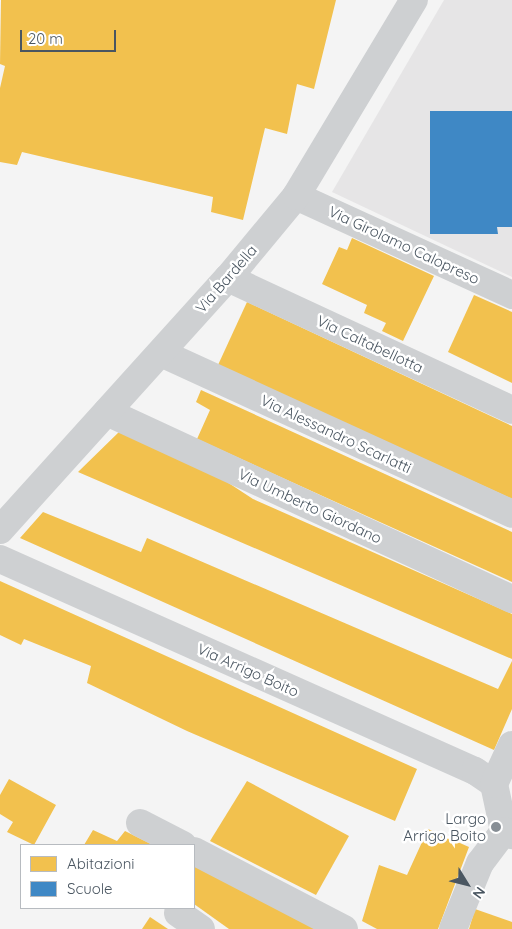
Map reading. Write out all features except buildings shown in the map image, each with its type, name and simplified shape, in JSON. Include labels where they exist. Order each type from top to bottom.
[{"type":"street","name":"Via Bardella","points":[[0,530],[228,278],[296,196],[414,0]]},
{"type":"street","name":"Via Girolamo Calopreso","points":[[296,196],[512,295]]},
{"type":"street","name":"Via Caltabellotta","points":[[228,278],[512,410]]},
{"type":"street","name":"Via Alessandro Scarlatti","points":[[161,353],[512,514]]},
{"type":"street","name":"Via Umberto Giordano","points":[[107,412],[512,599]]},
{"type":"street","name":"Via Arrigo Boito","points":[[0,559],[475,770],[494,784]]},
{"type":"street","points":[[453,929],[480,862],[508,833],[494,784],[512,745]]},
{"type":"street","points":[[140,823],[181,844]]},
{"type":"street","points":[[195,852],[344,929]]},
{"type":"street","points":[[178,912],[201,929]]},
{"type":"shaded area","points":[[444,0],[512,0],[512,277],[332,192]]},
{"type":"place","name":"Largo Arrigo Boito","points":[[496,827]]}]
